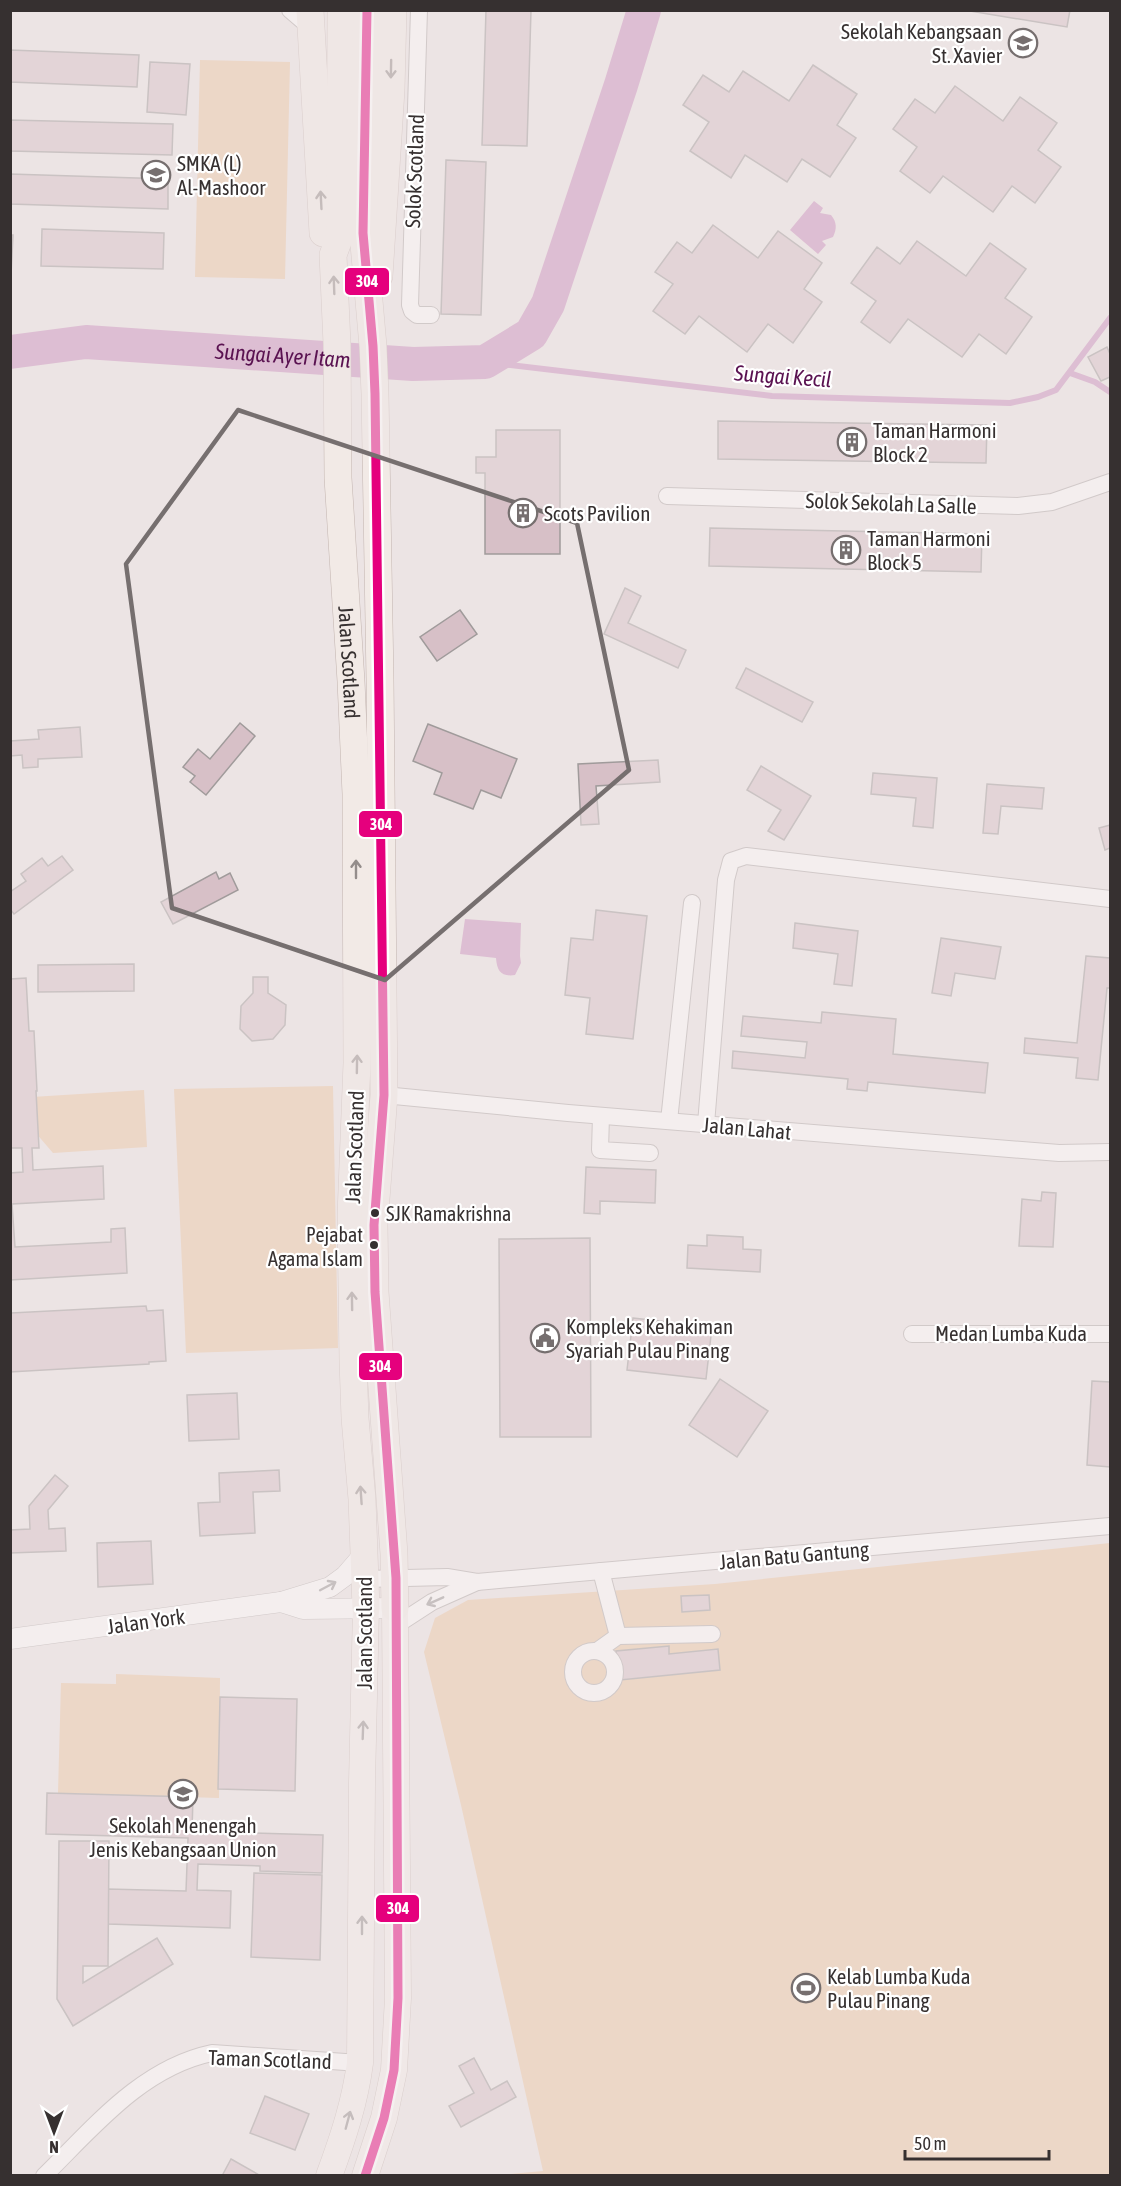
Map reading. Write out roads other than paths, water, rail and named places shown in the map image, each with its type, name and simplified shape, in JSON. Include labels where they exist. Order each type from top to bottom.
[{"type":"highway","points":[[340,10],[351,152]]},
{"type":"highway","points":[[351,152],[367,10]]},
{"type":"highway","points":[[373,346],[383,233],[393,10]]},
{"type":"highway","points":[[310,19],[323,236],[333,255]]},
{"type":"highway","name":"Jalan Scotland","points":[[351,152],[340,236],[333,255],[337,344],[338,478],[356,794],[357,1063],[351,1215],[355,1418],[366,1608]]},
{"type":"highway","name":"Jalan Scotland","points":[[351,152],[363,232],[373,346],[380,679],[384,1095],[374,1225],[375,1292],[396,1578],[395,1617]]},
{"type":"main road","name":"Jalan Scotland","points":[[330,2175],[346,2129],[360,2063],[366,1608]]},
{"type":"main road","name":"Jalan Scotland","points":[[365,2175],[384,2118],[394,2070],[398,1998],[395,1617]]},
{"type":"street","points":[[290,10],[310,19]]},
{"type":"street","name":"Solok Scotland","points":[[419,10],[410,305],[412,311],[417,315],[431,315]]},
{"type":"street","name":"Solok Sekolah La Salle","points":[[667,496],[1018,506],[1052,502],[1110,482]]},
{"type":"street","points":[[706,1124],[726,880],[731,861],[738,857],[746,855],[1110,899]]},
{"type":"street","points":[[669,1121],[692,903]]},
{"type":"street","name":"Jalan Lahat","points":[[384,1095],[601,1116],[1059,1153],[1110,1152]]},
{"type":"street","points":[[601,1116],[600,1150],[650,1153]]},
{"type":"street","name":"Medan Lumba Kuda","points":[[912,1334],[1110,1334]]},
{"type":"street","name":"Jalan Batu Gantung","points":[[365,1566],[396,1578],[447,1577],[477,1582],[1110,1526]]},
{"type":"street","name":"Jalan York","points":[[10,1640],[281,1602],[330,1587],[365,1566]]},
{"type":"street","points":[[601,1571],[618,1635]]},
{"type":"street","name":"Jalan Batu Gantung","points":[[395,1617],[477,1582]]},
{"type":"street","name":"Jalan York","points":[[281,1602],[303,1610],[366,1608],[395,1617]]},
{"type":"street","points":[[597,1651],[618,1635],[712,1634]]},
{"type":"street","name":"Taman Scotland","points":[[44,2175],[130,2093],[150,2078],[194,2057],[212,2054],[360,2063]]},
{"type":"waterway","name":"Sungai Ayer Itam","points":[[10,352],[86,342],[413,364],[485,362],[531,334],[548,304],[644,10]]},
{"type":"waterway","name":"Sungai Kecil","points":[[485,362],[772,396],[1010,403],[1038,397],[1056,390],[1110,318]]},
{"type":"waterway","name":"Sungai Kecil","points":[[1070,373],[1095,382],[1110,392]]},
{"type":"place","name":"Sekolah Kebangsaan St. Xavier","points":[[1023,43]]},
{"type":"place","name":"SMKA (L) Al-Mashoor","points":[[156,175]]},
{"type":"place","name":"Taman Harmoni Block 2","points":[[852,442]]},
{"type":"place","name":"Scots Pavilion","points":[[523,513]]},
{"type":"place","name":"Taman Harmoni Block 5","points":[[846,550]]},
{"type":"place","name":"SJK Ramakrishna","points":[[375,1213]]},
{"type":"place","name":"Pejabat Agama Islam","points":[[374,1245]]},
{"type":"place","name":"Kompleks Kehakiman Syariah Pulau Pinang","points":[[545,1338]]},
{"type":"place","name":"Sekolah Menengah Jenis Kebangsaan Union","points":[[183,1794]]},
{"type":"place","name":"Kelab Lumba Kuda Pulau Pinang","points":[[806,1988]]}]
